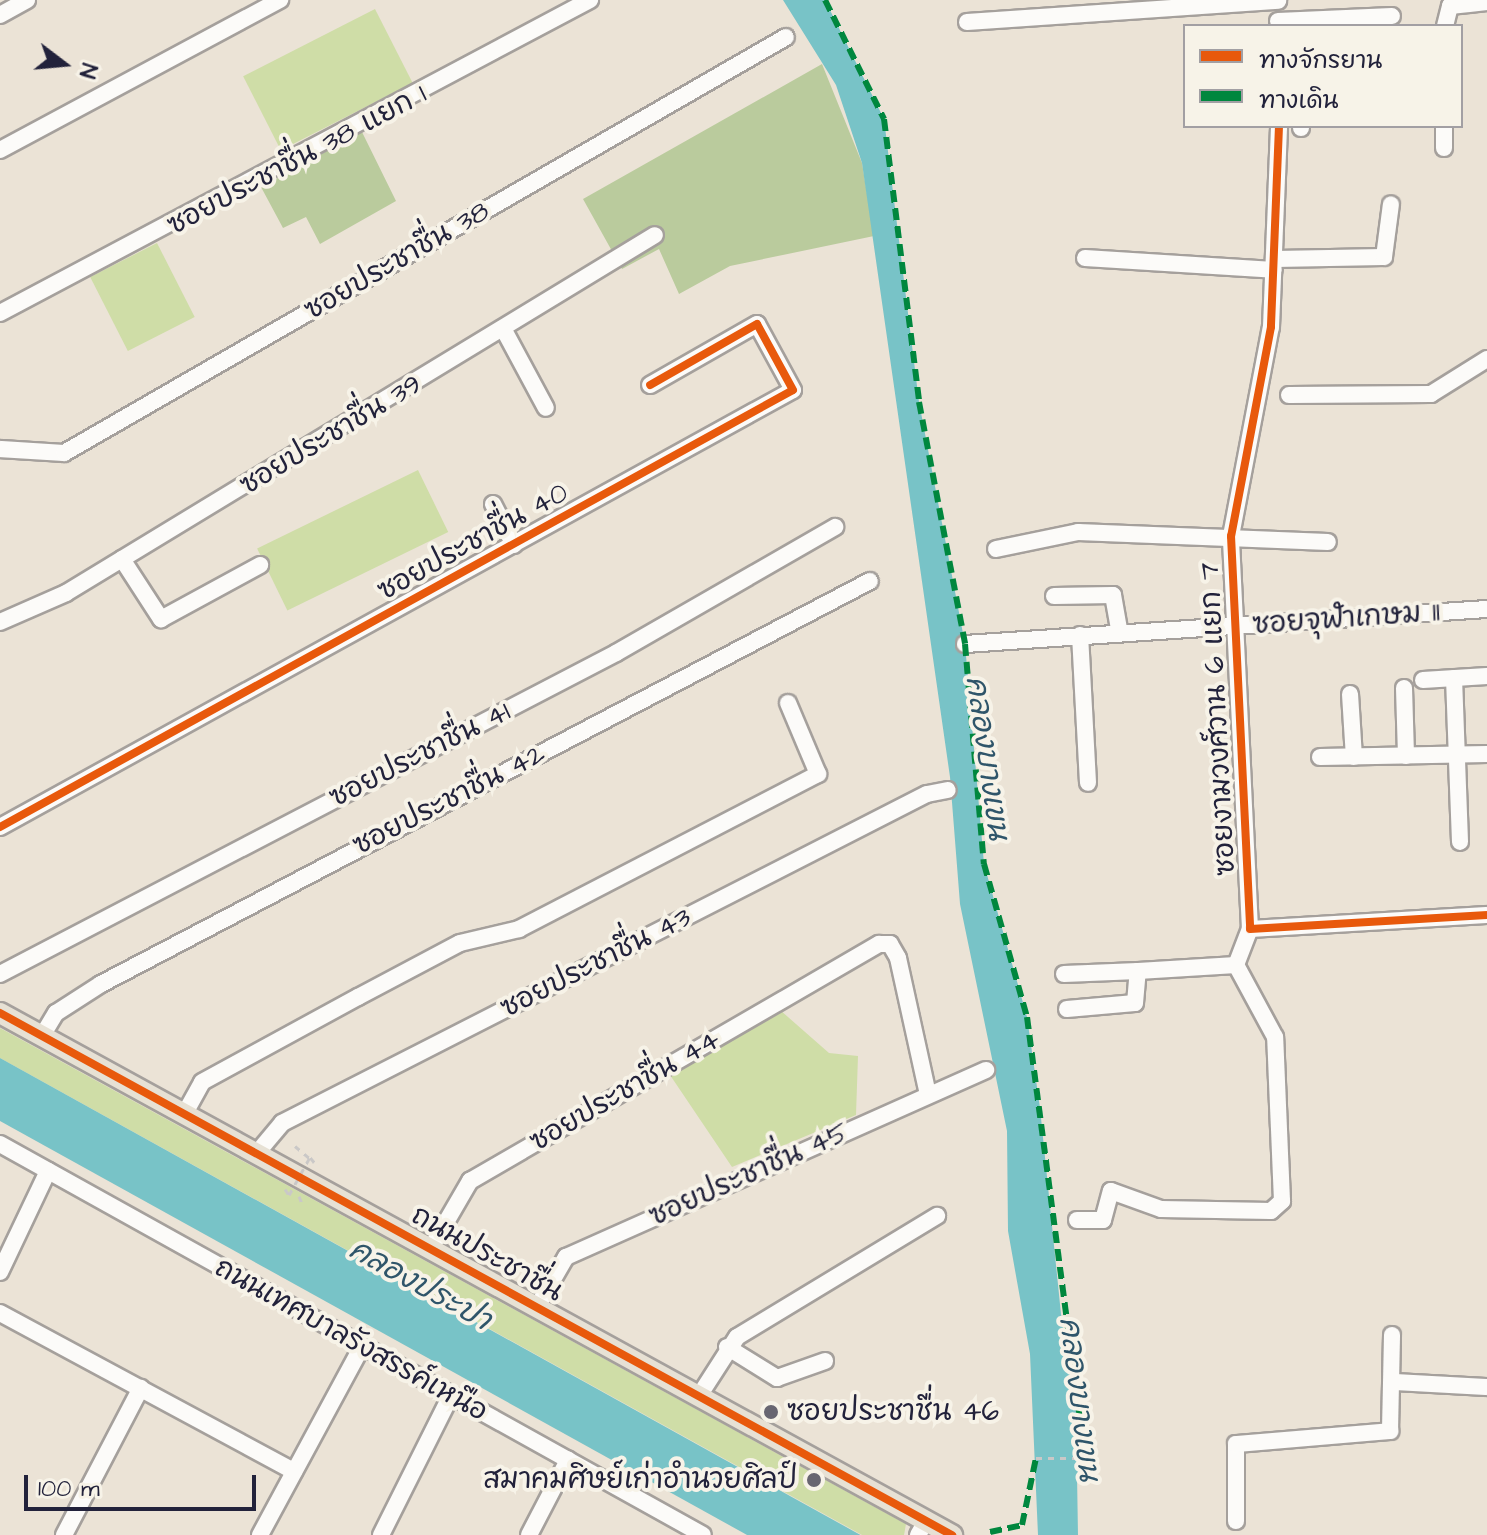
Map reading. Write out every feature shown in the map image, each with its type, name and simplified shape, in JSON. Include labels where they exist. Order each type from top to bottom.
[{"type":"main road","name":"ถนนประชาชื่น","points":[[0,1013],[699,1396],[922,1528],[952,1535]]},
{"type":"street","points":[[0,15],[27,0]]},
{"type":"street","points":[[0,150],[280,0]]},
{"type":"street","name":"ซอยประชาชื่น 38 แยก 1","points":[[0,313],[590,0]]},
{"type":"street","points":[[967,22],[1278,0],[1278,23],[1392,16]]},
{"type":"street","points":[[1446,24],[1450,6],[1487,2]]},
{"type":"street","name":"ซอยประชาชื่น 38","points":[[0,449],[64,453],[786,37]]},
{"type":"street","name":"ซอยงามวงศ์วาน 6 แยก 7","points":[[1250,929],[1231,536],[1266,369],[1279,128]]},
{"type":"street","points":[[1444,128],[1444,148]]},
{"type":"street","points":[[1085,258],[1274,264],[1384,257],[1391,204]]},
{"type":"street","name":"ซอยประชาชื่น 39","points":[[0,622],[122,559],[505,332],[655,235]]},
{"type":"street","name":"ซอยประชาชื่น 40","points":[[0,827],[793,390],[757,324],[650,385]]},
{"type":"street","points":[[505,332],[546,408]]},
{"type":"street","points":[[1289,395],[1431,394],[1487,359]]},
{"type":"street","points":[[493,504],[514,545]]},
{"type":"street","name":"ซอยประชาชื่น 41","points":[[0,974],[616,653],[835,527]]},
{"type":"street","points":[[996,549],[1078,532],[1328,542]]},
{"type":"street","points":[[122,559],[161,619],[260,565]]},
{"type":"street","name":"ซอยประชาชื่น 42","points":[[42,1036],[56,1013],[114,977],[870,581]]},
{"type":"street","points":[[1054,596],[1113,595],[1120,633]]},
{"type":"street","name":"ซอยจุฬาเกษม 11","points":[[965,644],[1487,609]]},
{"type":"street","points":[[1080,635],[1088,783]]},
{"type":"street","points":[[1423,680],[1487,676]]},
{"type":"street","points":[[1454,678],[1460,842]]},
{"type":"street","points":[[1404,688],[1406,756]]},
{"type":"street","points":[[1350,694],[1354,757]]},
{"type":"street","points":[[185,1113],[202,1082],[372,989],[460,943],[519,929],[818,774],[788,703]]},
{"type":"street","points":[[1320,757],[1487,754]]},
{"type":"street","name":"ซอยประชาชื่น 43","points":[[257,1153],[282,1123],[927,794],[948,790]]},
{"type":"street","points":[[1077,1220],[1103,1220],[1111,1191],[1161,1209],[1271,1211],[1282,1201],[1275,1037],[1236,965],[1250,929],[1487,915]]},
{"type":"street","name":"ซอยประชาชื่น 44","points":[[431,1248],[470,1181],[847,960],[890,944],[928,1095]]},
{"type":"street","points":[[1064,974],[1236,965]]},
{"type":"street","points":[[1067,1009],[1135,1003],[1138,971]]},
{"type":"street","name":"ซอยประชาชื่น 45","points":[[537,1307],[566,1257],[986,1070]]},
{"type":"street","name":"ถนนเทศบาลรังสรรค์เหนือ","points":[[0,1144],[703,1535]]},
{"type":"street","points":[[0,1272],[48,1171]]},
{"type":"street","points":[[699,1396],[727,1347],[937,1216]]},
{"type":"street","points":[[0,1313],[294,1471]]},
{"type":"street","points":[[1236,1521],[1236,1444],[1386,1434],[1394,1382],[1392,1335]]},
{"type":"street","points":[[260,1535],[362,1346]]},
{"type":"street","points":[[727,1347],[777,1378],[825,1361]]},
{"type":"street","points":[[1394,1382],[1487,1387]]},
{"type":"street","points":[[64,1535],[141,1388]]},
{"type":"street","points":[[381,1535],[451,1395]]},
{"type":"street","points":[[529,1535],[568,1460]]},
{"type":"path","points":[[289,1195],[310,1157],[314,1162],[295,1146]]},
{"type":"path","points":[[1036,1458],[1085,1458]]},
{"type":"green space","points":[[375,9],[413,83],[281,150],[243,76]]},
{"type":"green space","points":[[822,64],[862,163],[874,236],[730,266],[679,294],[659,249],[622,269],[583,199]]},
{"type":"green space","points":[[362,132],[396,201],[320,244],[306,217],[283,228],[261,187]]},
{"type":"green space","points":[[157,243],[195,317],[128,351],[90,277]]},
{"type":"green space","points":[[418,470],[448,532],[287,610],[257,548]]},
{"type":"green space","points":[[780,1010],[829,1053],[858,1056],[856,1115],[732,1167],[670,1075]]},
{"type":"green space","points":[[0,1028],[906,1524],[904,1535],[862,1535],[0,1058]]},
{"type":"water","points":[[783,0],[825,0],[884,119],[919,402],[965,644],[984,864],[1027,1017],[1040,1108],[1061,1314],[1084,1456],[1077,1474],[1078,1535],[1038,1535],[1030,1354],[1008,1231],[1007,1131],[960,904],[950,777],[862,163],[836,85]]},
{"type":"water","points":[[0,1058],[861,1535],[747,1535],[0,1121]]},
{"type":"marked path","points":[[825,0],[884,119],[919,402],[965,644],[984,864],[1027,1017],[1085,1458]]},
{"type":"marked path","points":[[990,1532],[1022,1525],[1036,1458]]},
{"type":"cycle path","points":[[1279,128],[1271,327],[1231,536],[1250,929],[1487,915]]},
{"type":"cycle path","points":[[0,827],[793,390],[757,324],[650,385]]},
{"type":"cycle path","points":[[0,1013],[952,1535]]},
{"type":"place","name":"ซอยประชาชื่น 46","points":[[771,1412]]},
{"type":"place","name":"สมาคมศิษย์เก่าอํานวยศิลป์","points":[[814,1480]]},
{"type":"water label","name":"คลองบางเขน","points":[[987,758]]},
{"type":"water label","name":"คลองประปา","points":[[420,1285]]},
{"type":"water label","name":"คลองบางเขน","points":[[1079,1399]]}]
